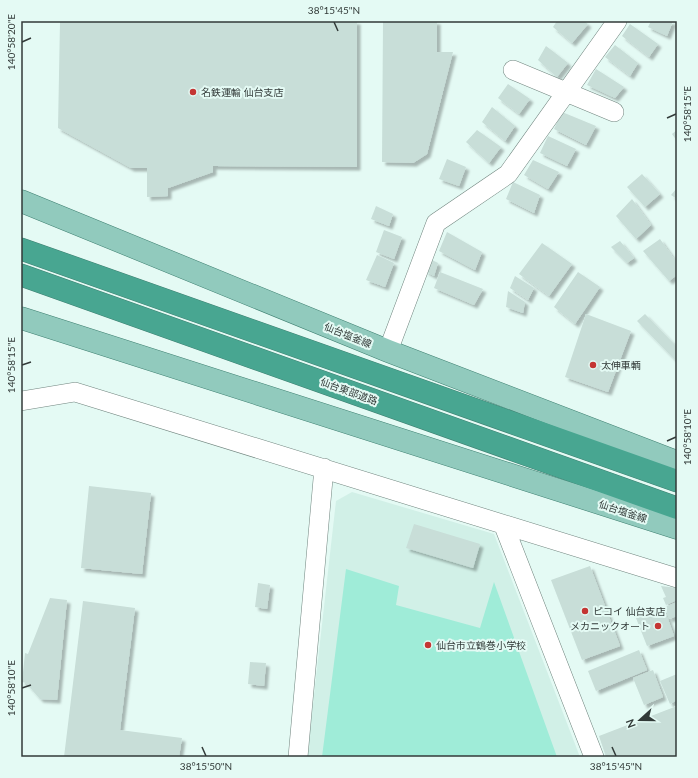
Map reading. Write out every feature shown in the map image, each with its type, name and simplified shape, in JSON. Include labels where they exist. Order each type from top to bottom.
[{"type":"highway","points":[[21,248],[677,481]]},
{"type":"highway","name":"仙台東部道路","points":[[21,275],[677,508]]},
{"type":"main road","name":"仙台塩釜線","points":[[21,201],[388,351],[677,462]]},
{"type":"main road","name":"仙台塩釜線","points":[[21,318],[677,528]]},
{"type":"street","points":[[388,351],[436,223],[508,174],[566,92],[612,23]]},
{"type":"street","points":[[513,70],[614,112]]},
{"type":"street","points":[[21,401],[75,392],[324,468],[504,526],[677,578]]},
{"type":"street","points":[[298,757],[324,468]]},
{"type":"street","points":[[504,526],[594,757]]},
{"type":"shaded area","name":"仙台市立鶴巻小学校","points":[[352,492],[494,534],[580,757],[307,757],[336,501]]},
{"type":"green space","points":[[346,569],[399,586],[396,605],[480,628],[494,582],[557,757],[322,757]]},
{"type":"building","points":[[60,21],[357,21],[357,167],[213,166],[213,172],[168,188],[168,196],[147,197],[147,168],[131,168],[58,128]]},
{"type":"building","points":[[383,21],[437,21],[437,52],[453,52],[427,154],[413,163],[382,162]]},
{"type":"building","points":[[557,21],[584,21],[588,24],[572,43],[553,27]]},
{"type":"building","points":[[651,21],[673,21],[667,36],[648,27]]},
{"type":"building","points":[[630,24],[658,44],[649,57],[622,36]]},
{"type":"building","points":[[615,45],[638,63],[630,76],[605,57]]},
{"type":"building","points":[[546,46],[568,63],[557,77],[538,60]]},
{"type":"building","points":[[596,69],[624,87],[615,98],[587,85]]},
{"type":"building","points":[[508,84],[530,99],[519,114],[498,98]]},
{"type":"building","points":[[492,107],[515,126],[505,141],[482,122]]},
{"type":"building","points":[[562,112],[596,126],[586,145],[554,129]]},
{"type":"building","points":[[477,130],[501,147],[489,163],[466,142]]},
{"type":"building","points":[[677,130],[677,141],[672,134]]},
{"type":"building","points":[[548,136],[576,149],[567,166],[540,153]]},
{"type":"building","points":[[447,159],[466,167],[459,186],[439,179]]},
{"type":"building","points":[[533,160],[559,172],[548,189],[524,175]]},
{"type":"building","points":[[642,174],[660,194],[645,207],[627,187]]},
{"type":"building","points":[[513,182],[540,195],[534,213],[506,199]]},
{"type":"building","points":[[677,188],[677,199],[671,195]]},
{"type":"building","points":[[632,199],[651,225],[636,239],[616,216]]},
{"type":"building","points":[[376,206],[393,214],[389,226],[371,219]]},
{"type":"building","points":[[384,230],[402,237],[394,259],[376,252]]},
{"type":"building","points":[[447,232],[482,252],[475,270],[439,251]]},
{"type":"building","points":[[660,239],[677,263],[677,275],[669,281],[643,251]]},
{"type":"building","points":[[620,241],[634,258],[627,263],[611,247]]},
{"type":"building","points":[[542,243],[572,264],[549,296],[519,274]]},
{"type":"building","points":[[377,255],[394,263],[385,287],[366,280]]},
{"type":"building","points":[[430,259],[438,263],[434,276],[425,271]]},
{"type":"building","points":[[440,272],[483,289],[474,305],[434,288]]},
{"type":"building","points":[[578,272],[600,287],[575,324],[554,307]]},
{"type":"building","points":[[515,276],[534,288],[528,300],[510,288]]},
{"type":"building","points":[[508,291],[525,302],[523,313],[506,307]]},
{"type":"building","points":[[586,314],[631,331],[608,392],[565,377]]},
{"type":"building","points":[[645,314],[677,347],[677,359],[675,360],[637,321]]},
{"type":"building","points":[[89,486],[151,493],[142,574],[81,568]]},
{"type":"building","points":[[414,524],[480,544],[473,568],[406,548]]},
{"type":"building","points":[[590,566],[620,646],[582,660],[551,580]]},
{"type":"building","points":[[258,583],[270,585],[267,609],[255,607]]},
{"type":"building","points":[[661,586],[677,588],[677,600],[666,605],[663,598],[666,597]]},
{"type":"building","points":[[50,598],[67,600],[57,700],[40,699],[26,683],[22,682],[25,653],[28,654]]},
{"type":"building","points":[[83,601],[135,608],[120,730],[182,738],[179,757],[64,757]]},
{"type":"building","points":[[677,602],[677,616],[669,619],[665,607]]},
{"type":"building","points":[[664,608],[674,636],[647,646],[636,618]]},
{"type":"building","points":[[639,650],[647,670],[596,691],[588,671]]},
{"type":"building","points":[[250,662],[266,663],[264,686],[248,684]]},
{"type":"building","points":[[653,670],[663,697],[644,705],[633,678]]},
{"type":"building","points":[[677,674],[677,700],[670,704],[660,681]]},
{"type":"building","points":[[677,706],[677,757],[606,757],[599,736]]},
{"type":"place","name":"名鉄運輸 仙台支店","points":[[193,92]]},
{"type":"place","name":"太伸車輌","points":[[593,365]]},
{"type":"place","name":"ピコイ 仙台支店","points":[[585,611]]},
{"type":"place","name":"メカニックオート","points":[[658,626]]},
{"type":"place","name":"仙台市立鶴巻小学校","points":[[428,645]]}]
